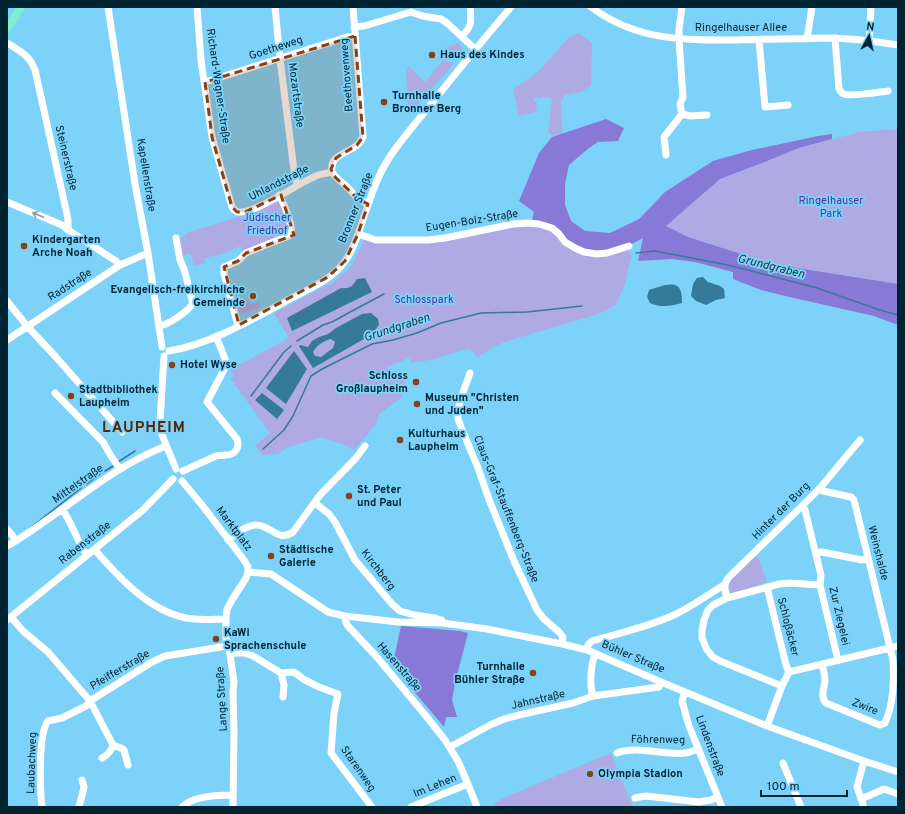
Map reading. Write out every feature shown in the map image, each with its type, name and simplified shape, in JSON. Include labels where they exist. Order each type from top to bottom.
[{"type":"main road","points":[[7,29],[21,7]]},
{"type":"street","name":"Kapellenstraße","points":[[108,7],[148,253],[162,347],[160,352],[161,355],[166,354]]},
{"type":"street","name":"Richard-Wagner-Straße","points":[[197,7],[201,60],[212,137],[232,207],[237,212]]},
{"type":"street","name":"Mozartstraße","points":[[276,7],[280,59],[295,178],[298,185]]},
{"type":"street","name":"Beethovenweg","points":[[332,172],[331,166],[336,158],[357,145],[361,141],[362,137],[353,7]]},
{"type":"street","points":[[462,36],[471,25],[470,7]]},
{"type":"street","name":"Bronner Straße","points":[[166,354],[216,336],[283,303],[328,277],[345,261],[353,247],[378,179],[390,158],[475,49],[511,7]]},
{"type":"street","name":"Ringelhauser Allee","points":[[591,7],[610,19],[637,31],[679,39],[759,40],[835,38],[868,40],[898,45]]},
{"type":"street","points":[[666,155],[664,137],[682,114],[680,104],[683,97],[679,29],[682,7]]},
{"type":"street","points":[[807,39],[812,7]]},
{"type":"street","points":[[868,40],[871,7]]},
{"type":"street","points":[[354,27],[364,26],[411,9],[422,16],[440,19],[447,23],[475,49]]},
{"type":"street","name":"Goetheweg","points":[[205,82],[347,37],[355,36]]},
{"type":"street","points":[[835,38],[839,89],[842,93],[846,95],[888,91]]},
{"type":"street","points":[[759,40],[765,107],[788,105]]},
{"type":"street","name":"Steinerstraße","points":[[7,42],[24,53],[35,70],[68,218],[68,230]]},
{"type":"street","points":[[682,114],[690,116],[707,115]]},
{"type":"street","points":[[332,172],[334,176],[358,199],[368,204]]},
{"type":"street","name":"Uhlandstraße","points":[[237,212],[245,212],[258,207],[317,175],[332,172]]},
{"type":"street","points":[[239,325],[224,273],[224,267],[238,262],[246,253],[292,234],[292,228],[280,196]]},
{"type":"street","points":[[7,202],[62,226],[120,265]]},
{"type":"street","name":"Eugen-Bolz-Straße","points":[[358,234],[376,240],[428,240],[446,238],[513,224],[529,223],[552,228],[565,242],[584,252],[597,254],[607,253],[629,246]]},
{"type":"street","points":[[159,326],[163,326],[172,321],[193,303],[184,269],[180,260],[176,238]]},
{"type":"street","name":"Radstraße","points":[[7,340],[120,265],[148,253]]},
{"type":"street","points":[[7,301],[27,326],[122,432]]},
{"type":"street","points":[[176,469],[183,471],[216,456],[232,454],[238,446],[237,439],[208,402],[227,364],[216,336]]},
{"type":"street","points":[[166,354],[161,408],[161,430],[176,469]]},
{"type":"street","name":"Claus-Graf-Stauffenberg-Straße","points":[[470,373],[458,410],[458,418],[461,427],[514,561],[537,610],[544,619],[563,637],[562,644]]},
{"type":"street","points":[[54,393],[103,442],[120,469]]},
{"type":"street","name":"Hinter der Burg","points":[[587,650],[592,641],[673,616],[696,604],[724,585],[728,578],[820,488],[860,440]]},
{"type":"street","name":"Mittelstraße","points":[[7,546],[120,469],[143,456],[166,446]]},
{"type":"street","points":[[228,540],[239,531],[250,526],[257,525],[263,526],[283,536],[293,532],[320,495],[356,458],[365,446]]},
{"type":"street","points":[[176,469],[172,472],[172,474],[173,479],[178,482],[182,481],[185,475],[183,471]]},
{"type":"street","name":"Rabenstraße","points":[[9,619],[144,510],[173,479]]},
{"type":"street","name":"Marktplatz","points":[[182,481],[244,560],[248,567],[248,572]]},
{"type":"street","name":"Weinshalde","points":[[820,488],[851,497],[854,500],[890,648]]},
{"type":"street","name":"Kirchberg","points":[[315,503],[329,514],[335,522],[355,560],[392,604],[400,611],[435,618],[442,620],[442,623]]},
{"type":"street","name":"Zur Ziegelei","points":[[802,506],[805,510],[822,575],[820,585],[838,660]]},
{"type":"street","points":[[62,509],[87,555]]},
{"type":"street","points":[[7,529],[16,541]]},
{"type":"street","points":[[95,550],[116,574],[152,604],[172,614],[194,619],[226,619]]},
{"type":"street","points":[[816,553],[822,552],[862,560],[868,558]]},
{"type":"street","points":[[248,572],[267,573],[274,576],[328,612],[345,616]]},
{"type":"street","name":"Lange Straße","points":[[233,807],[234,682],[226,637],[226,619],[232,600],[246,578],[248,572]]},
{"type":"street","name":"Schloßäcker","points":[[706,614],[713,605],[727,598],[767,587],[790,583],[820,585]]},
{"type":"street","points":[[724,585],[727,598]]},
{"type":"street","name":"Schloßäcker","points":[[767,587],[789,672]]},
{"type":"street","points":[[696,604],[706,614],[702,626],[702,638],[707,650],[713,657],[782,686]]},
{"type":"street","name":"Bühler Straße","points":[[345,616],[398,622],[442,623],[488,629],[587,650],[767,726],[898,772]]},
{"type":"street","name":"Hasenstraße","points":[[345,616],[347,626],[376,656],[450,747],[458,761],[477,807]]},
{"type":"street","name":"Pfeifferstraße","points":[[9,619],[48,652],[90,701],[152,662],[165,656],[228,646]]},
{"type":"street","points":[[767,726],[782,686],[789,672],[898,646]]},
{"type":"street","name":"Zwire","points":[[822,664],[825,680],[822,696],[826,703],[880,725],[886,720],[893,696],[894,674],[890,648]]},
{"type":"street","points":[[230,654],[236,653],[253,656],[281,673],[284,685],[283,697]]},
{"type":"street","points":[[594,696],[591,690],[591,683],[592,661],[595,653]]},
{"type":"street","name":"Starenweg","points":[[281,673],[293,672],[313,684],[338,694],[334,713],[331,753],[372,807]]},
{"type":"street","name":"Jahnstraße","points":[[450,747],[504,719],[573,703],[594,696],[659,687],[661,682]]},
{"type":"street","name":"Lindenstraße","points":[[685,692],[682,701],[690,726],[722,807]]},
{"type":"street","points":[[90,701],[113,745],[124,750],[128,765]]},
{"type":"street","name":"Laubachweg","points":[[42,807],[41,759],[44,727],[48,721],[62,718],[86,706],[90,701]]},
{"type":"street","points":[[102,758],[107,755],[113,745]]},
{"type":"street","name":"Föhrenweg","points":[[617,753],[631,750],[676,754],[688,753],[698,749]]},
{"type":"street","points":[[863,807],[857,787],[864,761]]},
{"type":"street","points":[[783,763],[801,807]]},
{"type":"street","points":[[79,807],[84,787],[82,780]]},
{"type":"street","name":"Im Lehen","points":[[411,807],[468,784]]},
{"type":"street","points":[[861,799],[884,789],[898,794]]},
{"type":"street","points":[[182,807],[186,803],[194,800],[232,795]]},
{"type":"street","points":[[635,798],[646,796],[699,802],[718,797]]},
{"type":"highlighted area","points":[[355,36],[363,137],[357,145],[336,158],[331,169],[334,176],[358,199],[368,204],[358,234],[345,261],[328,277],[239,325],[224,267],[238,261],[246,253],[294,235],[281,195],[245,212],[237,212],[232,207],[212,137],[205,82]]},
{"type":"green space","points":[[579,33],[592,43],[591,85],[581,92],[565,95],[561,101],[562,133],[552,136],[548,132],[552,98],[534,97],[534,101],[537,101],[536,112],[519,116],[513,89],[537,73],[569,37]]},
{"type":"green space","points":[[459,42],[463,51],[454,60],[446,59],[444,52],[448,46]]},
{"type":"green space","points":[[443,60],[454,63],[409,115],[406,76],[408,66],[425,82]]},
{"type":"green space","name":"Ringelhauser Park","points":[[898,129],[898,284],[772,264],[688,237],[666,226],[720,179],[799,148],[860,132]]},
{"type":"green space","name":"Jüdischer Friedhof","points":[[277,200],[280,201],[289,229],[288,235],[242,251],[241,246],[222,254],[204,258],[205,263],[193,266],[191,253],[182,256],[179,240],[189,232],[259,210]]},
{"type":"green space","name":"Schlosspark","points":[[529,225],[630,252],[632,255],[624,286],[616,305],[598,314],[507,341],[493,347],[478,357],[469,348],[435,359],[412,363],[409,358],[387,367],[393,382],[403,378],[407,390],[401,393],[402,397],[379,414],[376,424],[354,450],[345,445],[322,437],[288,447],[277,454],[263,455],[255,446],[270,433],[231,379],[234,375],[230,370],[289,338],[274,313],[335,281],[352,265],[365,238],[428,242]]},
{"type":"green space","points":[[247,297],[250,305],[259,302],[261,307],[242,314],[241,311],[239,312],[235,301]]},
{"type":"green space","points":[[757,555],[767,582],[731,594],[729,586],[731,580]]},
{"type":"green space","name":"Olympia Stadion","points":[[611,753],[633,807],[495,807],[495,803],[508,796]]},
{"type":"shaded area","points":[[606,119],[624,128],[618,141],[598,142],[589,148],[569,165],[565,184],[565,205],[571,221],[585,231],[610,233],[639,219],[665,192],[713,161],[752,150],[832,134],[832,139],[799,148],[720,179],[666,226],[688,237],[772,264],[898,284],[898,325],[874,316],[761,290],[733,279],[733,272],[695,262],[672,259],[638,261],[643,238],[622,249],[584,253],[551,230],[532,220],[534,212],[519,201],[539,153],[552,137]]},
{"type":"shaded area","points":[[401,626],[468,633],[452,700],[457,717],[446,717],[444,727],[391,664],[393,663]]},
{"type":"water","points":[[703,277],[708,282],[724,289],[725,298],[716,300],[706,305],[696,301],[691,296],[693,284],[697,278]]},
{"type":"water","points":[[365,278],[372,292],[292,331],[287,318],[341,288],[350,287],[357,279]]},
{"type":"water","points":[[665,285],[674,285],[679,288],[682,303],[658,306],[650,303],[647,297],[649,290]]},
{"type":"water","points":[[371,313],[378,319],[379,325],[371,335],[313,368],[299,346],[308,347],[312,341],[328,334],[362,314]],"holes":[[[331,339],[335,342],[333,348],[321,357],[315,356],[313,352],[320,344]]]},
{"type":"water","points":[[294,351],[307,369],[286,404],[266,388]]},
{"type":"water","points":[[262,393],[284,410],[277,419],[255,400]]},
{"type":"waterway","name":"Grundgraben","points":[[636,253],[655,251],[728,265],[817,288],[898,315]]},
{"type":"waterway","points":[[297,341],[323,325],[332,322],[384,294]]},
{"type":"waterway","name":"Grundgraben","points":[[263,449],[284,430],[293,416],[311,376],[372,344],[393,340],[417,333],[441,323],[481,313],[527,312],[582,306]]},
{"type":"waterway","points":[[251,396],[284,352],[291,346]]},
{"type":"waterway","points":[[118,462],[135,451]]},
{"type":"waterway","points":[[105,471],[113,466]]},
{"type":"waterway","points":[[87,484],[100,474]]},
{"type":"waterway","points":[[29,529],[81,488]]},
{"type":"place","name":"Haus des Kindes","points":[[432,55]]},
{"type":"place","name":"Turnhalle Bronner Berg","points":[[384,102]]},
{"type":"place","name":"Kindergarten Arche Noah","points":[[24,246]]},
{"type":"place","name":"Evangelisch-freikirchliche Gemeinde","points":[[253,296]]},
{"type":"place","name":"Hotel Wyse","points":[[172,365]]},
{"type":"place","name":"Schloss Großlaupheim","points":[[416,382]]},
{"type":"place","name":"Stadtbibliothek Laupheim","points":[[71,396]]},
{"type":"place","name":"Museum \"Christen und Juden\"","points":[[417,404]]},
{"type":"place","name":"Kulturhaus Laupheim","points":[[400,440]]},
{"type":"place","name":"St. Peter und Paul","points":[[349,496]]},
{"type":"place","name":"Städtische Galerie","points":[[271,556]]},
{"type":"place","name":"KaWi Sprachenschule","points":[[216,639]]},
{"type":"place","name":"Turnhalle Bühler Straße","points":[[533,673]]},
{"type":"place","name":"Olympia Stadion","points":[[590,774]]},
{"type":"district","name":"LAUPHEIM","points":[[144,428]]}]
